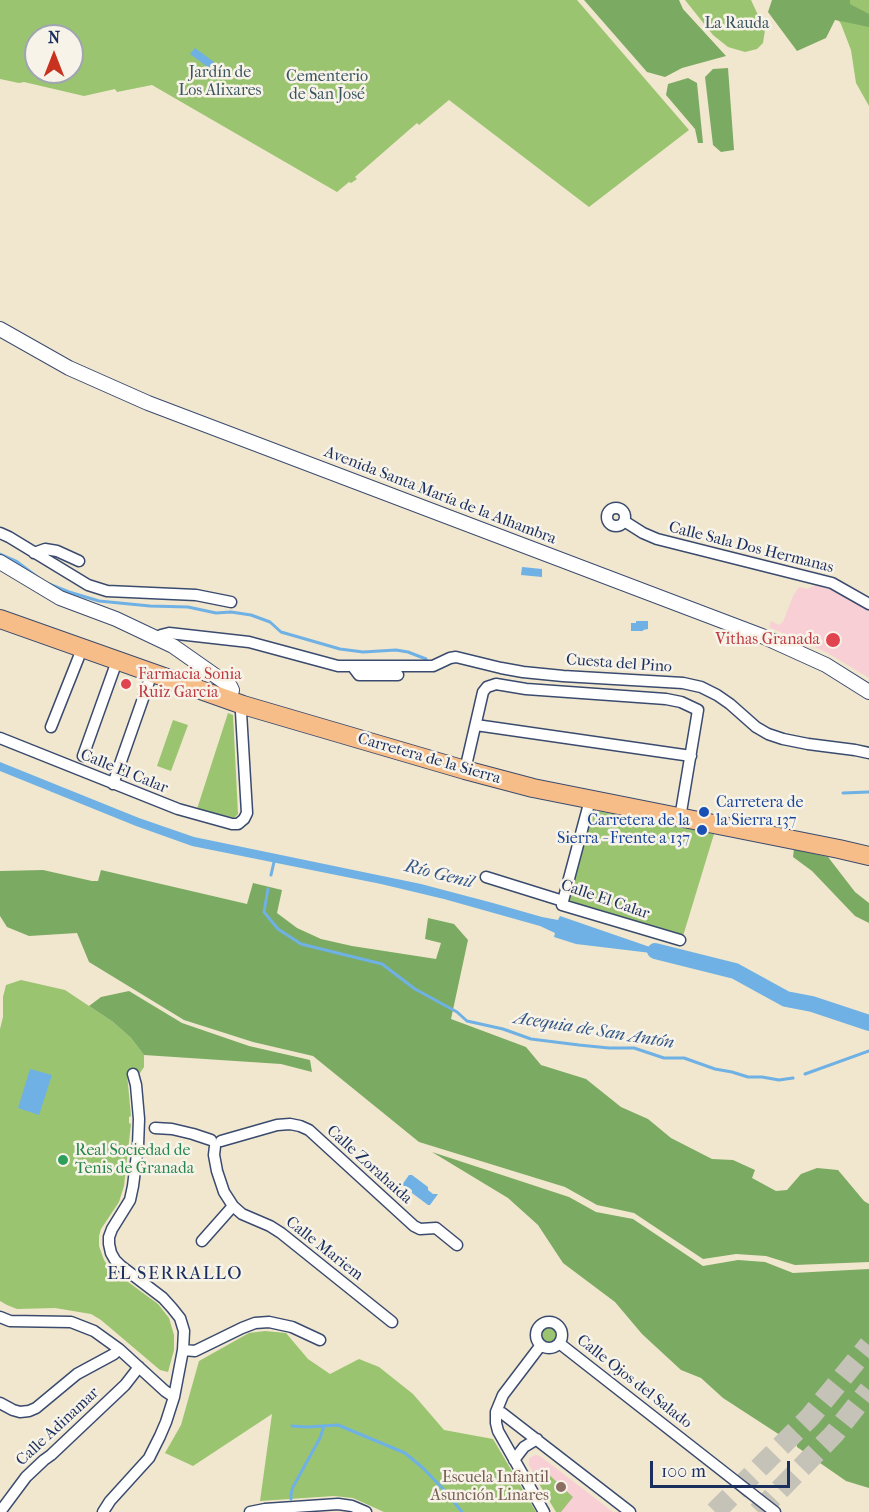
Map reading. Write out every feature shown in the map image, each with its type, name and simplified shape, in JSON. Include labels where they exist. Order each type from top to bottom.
[{"type":"main road","name":"Carretera de la Sierra","points":[[0,620],[236,702],[465,770],[533,788],[869,856]]},
{"type":"main road","points":[[735,828],[774,829],[869,844]]},
{"type":"street","name":"Avenida Santa María de la Alhambra","points":[[0,329],[69,368],[148,403],[762,636],[826,665],[869,692]]},
{"type":"street","name":"Calle Sala Dos Hermanas","points":[[624,521],[657,539],[832,583],[869,604]]},
{"type":"street","points":[[0,533],[88,585],[107,591],[196,595],[231,602]]},
{"type":"street","points":[[34,553],[45,549],[57,551],[79,561]]},
{"type":"street","points":[[0,562],[60,598],[159,638],[173,646],[230,686],[236,702]]},
{"type":"street","points":[[159,638],[169,633],[249,642],[319,662],[353,667],[359,675],[398,675]]},
{"type":"street","points":[[51,727],[82,649]]},
{"type":"street","name":"Cuesta del Pino","points":[[353,667],[433,666],[456,657],[523,672],[683,683],[717,694],[756,727],[768,734],[808,744],[869,753]]},
{"type":"street","points":[[83,756],[117,661]]},
{"type":"street","points":[[113,784],[152,673]]},
{"type":"street","points":[[465,770],[483,692],[487,687],[496,684],[526,689],[681,702],[698,710],[680,818]]},
{"type":"street","name":"Calle El Calar","points":[[0,738],[178,809],[232,824],[241,823],[247,813],[241,712],[236,702]]},
{"type":"street","points":[[476,724],[691,756]]},
{"type":"street","points":[[563,901],[590,800]]},
{"type":"street","name":"Calle El Calar","points":[[486,877],[563,901],[562,905],[680,940]]},
{"type":"street","points":[[103,1512],[110,1501],[149,1458],[166,1422],[174,1397],[183,1350],[184,1331],[180,1318],[163,1298],[121,1266],[111,1252],[109,1237],[130,1200],[138,1146],[139,1103],[133,1074]]},
{"type":"street","points":[[139,1119],[148,1119],[155,1128]]},
{"type":"street","name":"Calle Zorahaida","points":[[216,1142],[277,1125],[300,1126],[309,1130],[414,1226],[420,1229],[436,1228],[457,1245]]},
{"type":"street","points":[[155,1128],[193,1134],[216,1142],[214,1155],[217,1171],[224,1192],[233,1206],[202,1240]]},
{"type":"street","points":[[138,1146],[155,1128]]},
{"type":"street","name":"Calle Mariem","points":[[233,1206],[242,1214],[281,1233],[392,1322]]},
{"type":"street","points":[[0,1317],[10,1321],[61,1321],[81,1325],[94,1331],[119,1350],[174,1397]]},
{"type":"street","points":[[183,1350],[195,1351],[242,1328],[269,1322],[292,1327],[321,1340]]},
{"type":"street","points":[[548,1323],[556,1324],[562,1335],[559,1343],[548,1348],[541,1345],[537,1338],[540,1326],[548,1323]]},
{"type":"street","name":"Calle Ojos del Salado","points":[[559,1343],[775,1512]]},
{"type":"street","points":[[541,1345],[502,1395],[496,1412],[496,1423],[498,1431],[544,1512]]},
{"type":"street","points":[[0,1403],[20,1412],[36,1408],[77,1374],[119,1350]]},
{"type":"street","name":"Calle Adinamar","points":[[0,1512],[26,1477],[124,1385],[139,1367]]},
{"type":"street","points":[[496,1412],[502,1413],[537,1439],[630,1512]]},
{"type":"street","points":[[514,1460],[524,1447],[537,1439]]},
{"type":"street","points":[[250,1512],[338,1504],[352,1506],[366,1512]]},
{"type":"shaded area","name":"Vithas Granada","points":[[816,585],[834,591],[869,610],[869,678],[826,652],[769,627],[771,621],[779,625],[783,622],[799,587],[807,589]]},
{"type":"shaded area","name":"Escuela Infantil Asunción Linares","points":[[536,1455],[613,1512],[556,1512],[529,1465],[529,1458]]},
{"type":"green space","name":"Cementerio de San José","points":[[0,0],[577,0],[689,130],[589,207],[449,100],[419,125],[417,123],[355,177],[357,179],[349,182],[337,192],[152,85],[117,92],[115,89],[84,96],[33,84],[84,84],[84,24],[24,24],[24,82],[0,79]]},
{"type":"green space","points":[[584,0],[679,0],[683,9],[726,56],[682,68],[665,77],[647,72]]},
{"type":"green space","name":"La Rauda","points":[[685,0],[751,0],[765,30],[763,43],[757,49],[745,52],[728,47],[713,35]]},
{"type":"green space","points":[[772,0],[850,0],[850,4],[869,14],[869,27],[835,20],[826,38],[797,51],[768,12]]},
{"type":"green space","points":[[824,0],[869,0],[869,106],[856,83],[851,50],[841,24]]},
{"type":"green space","points":[[728,68],[734,150],[721,152],[713,145],[705,77],[713,69]]},
{"type":"green space","points":[[688,78],[697,83],[703,143],[698,143],[695,129],[666,95],[668,84]]},
{"type":"green space","points":[[228,713],[233,715],[238,814],[234,818],[197,809]]},
{"type":"green space","points":[[173,720],[188,725],[171,771],[157,766]]},
{"type":"green space","points":[[592,810],[714,834],[683,936],[567,902]]},
{"type":"green space","points":[[794,849],[828,857],[855,892],[869,903],[869,923],[855,916],[812,871],[793,857]]},
{"type":"green space","points":[[43,870],[98,881],[101,870],[247,904],[253,883],[282,890],[277,913],[297,928],[321,939],[436,959],[441,943],[425,939],[428,918],[454,924],[468,940],[451,1019],[526,1047],[541,1065],[586,1079],[621,1107],[648,1119],[671,1138],[712,1159],[733,1160],[755,1170],[752,1178],[776,1191],[787,1190],[801,1174],[817,1168],[838,1170],[869,1204],[869,1262],[795,1265],[766,1256],[736,1254],[703,1259],[634,1213],[597,1205],[565,1187],[419,1142],[313,1056],[253,1042],[184,1020],[89,962],[77,933],[29,936],[7,927],[0,916],[0,871]]},
{"type":"green space","name":"Real Sociedad de Tenis de Granada","points":[[21,980],[65,990],[113,1022],[131,1038],[144,1055],[144,1067],[140,1073],[127,1074],[131,1116],[129,1123],[131,1124],[124,1186],[119,1202],[101,1229],[99,1246],[109,1268],[158,1304],[169,1318],[174,1335],[174,1350],[168,1372],[160,1370],[91,1314],[55,1308],[17,1309],[0,1301],[0,1029],[6,985]]},
{"type":"green space","points":[[129,991],[182,1023],[249,1046],[310,1060],[312,1072],[281,1064],[144,1055],[131,1038],[113,1022],[89,1006],[101,997]]},
{"type":"green space","points":[[432,1152],[569,1197],[596,1212],[633,1219],[703,1266],[738,1260],[765,1262],[793,1273],[869,1269],[869,1488],[846,1481],[797,1447],[796,1441],[789,1436],[783,1437],[723,1398],[701,1378],[681,1370],[642,1334],[615,1302],[563,1263],[538,1225],[508,1198]]},
{"type":"green space","points":[[549,1326],[555,1329],[558,1335],[555,1341],[549,1344],[543,1341],[540,1335],[543,1329]]},
{"type":"green space","points":[[265,1331],[286,1333],[308,1359],[330,1374],[359,1359],[379,1367],[413,1394],[444,1430],[493,1439],[536,1512],[384,1512],[353,1498],[334,1496],[260,1501],[272,1414],[193,1466],[165,1453],[181,1425],[199,1361],[249,1333]]},
{"type":"green space","points":[[544,1470],[573,1497],[561,1512],[556,1512],[532,1472]]},
{"type":"water","points":[[195,48],[214,62],[209,68],[190,54]]},
{"type":"water","points":[[522,567],[542,569],[542,577],[521,575]]},
{"type":"water","points":[[636,621],[648,621],[648,629],[631,631],[631,623],[636,623]]},
{"type":"water","points":[[0,762],[139,818],[194,837],[421,884],[542,917],[558,920],[560,916],[676,956],[576,944],[554,937],[555,933],[540,926],[444,899],[192,846],[0,771]]},
{"type":"water","points":[[30,1069],[52,1075],[39,1115],[18,1108]]},
{"type":"water","points":[[409,1175],[428,1187],[433,1194],[438,1194],[430,1205],[402,1185]]},
{"type":"waterway","points":[[0,554],[16,561],[40,579]]},
{"type":"waterway","points":[[49,584],[99,601],[188,607],[216,613],[231,612],[251,615],[270,622],[281,632],[340,649],[363,652],[396,650],[426,659]]},
{"type":"waterway","points":[[843,793],[869,792]]},
{"type":"waterway","name":"Acequia de San Antón","points":[[271,875],[274,862]]},
{"type":"waterway","name":"Acequia de San Antón","points":[[268,889],[264,912],[278,929],[301,944],[382,964],[415,989],[457,1012],[467,1021],[503,1029],[531,1039],[609,1048],[634,1048],[664,1058],[684,1058],[748,1077],[779,1080],[793,1078]]},
{"type":"waterway","name":"Río Genil","points":[[655,951],[735,971],[786,999],[812,1004],[869,1023]]},
{"type":"waterway","name":"Acequia de San Antón","points":[[805,1074],[869,1051]]},
{"type":"waterway","points":[[292,1426],[338,1425],[405,1453],[423,1468],[462,1512]]},
{"type":"waterway","points":[[291,1499],[293,1487],[320,1438],[324,1426]]},
{"type":"tunnel","points":[[715,1512],[810,1417],[869,1345]]},
{"type":"tunnel","points":[[758,1512],[834,1434],[869,1390]]},
{"type":"place","name":"Vithas Granada","points":[[833,640]]},
{"type":"place","name":"Farmacia Sonia Ruiz Garcia","points":[[126,684]]},
{"type":"place","name":"Carretera de la Sierra 137","points":[[704,812]]},
{"type":"place","name":"Carretera de la Sierra - Frente a 137","points":[[702,830]]},
{"type":"place","name":"Real Sociedad de Tenis de Granada","points":[[63,1160]]},
{"type":"place","name":"Escuela Infantil Asunción Linares","points":[[561,1487]]},
{"type":"district","name":"EL SERRALLO","points":[[175,1275]]},
{"type":"park label","name":"Jardín de Los Alixares","points":[[220,82]]}]
